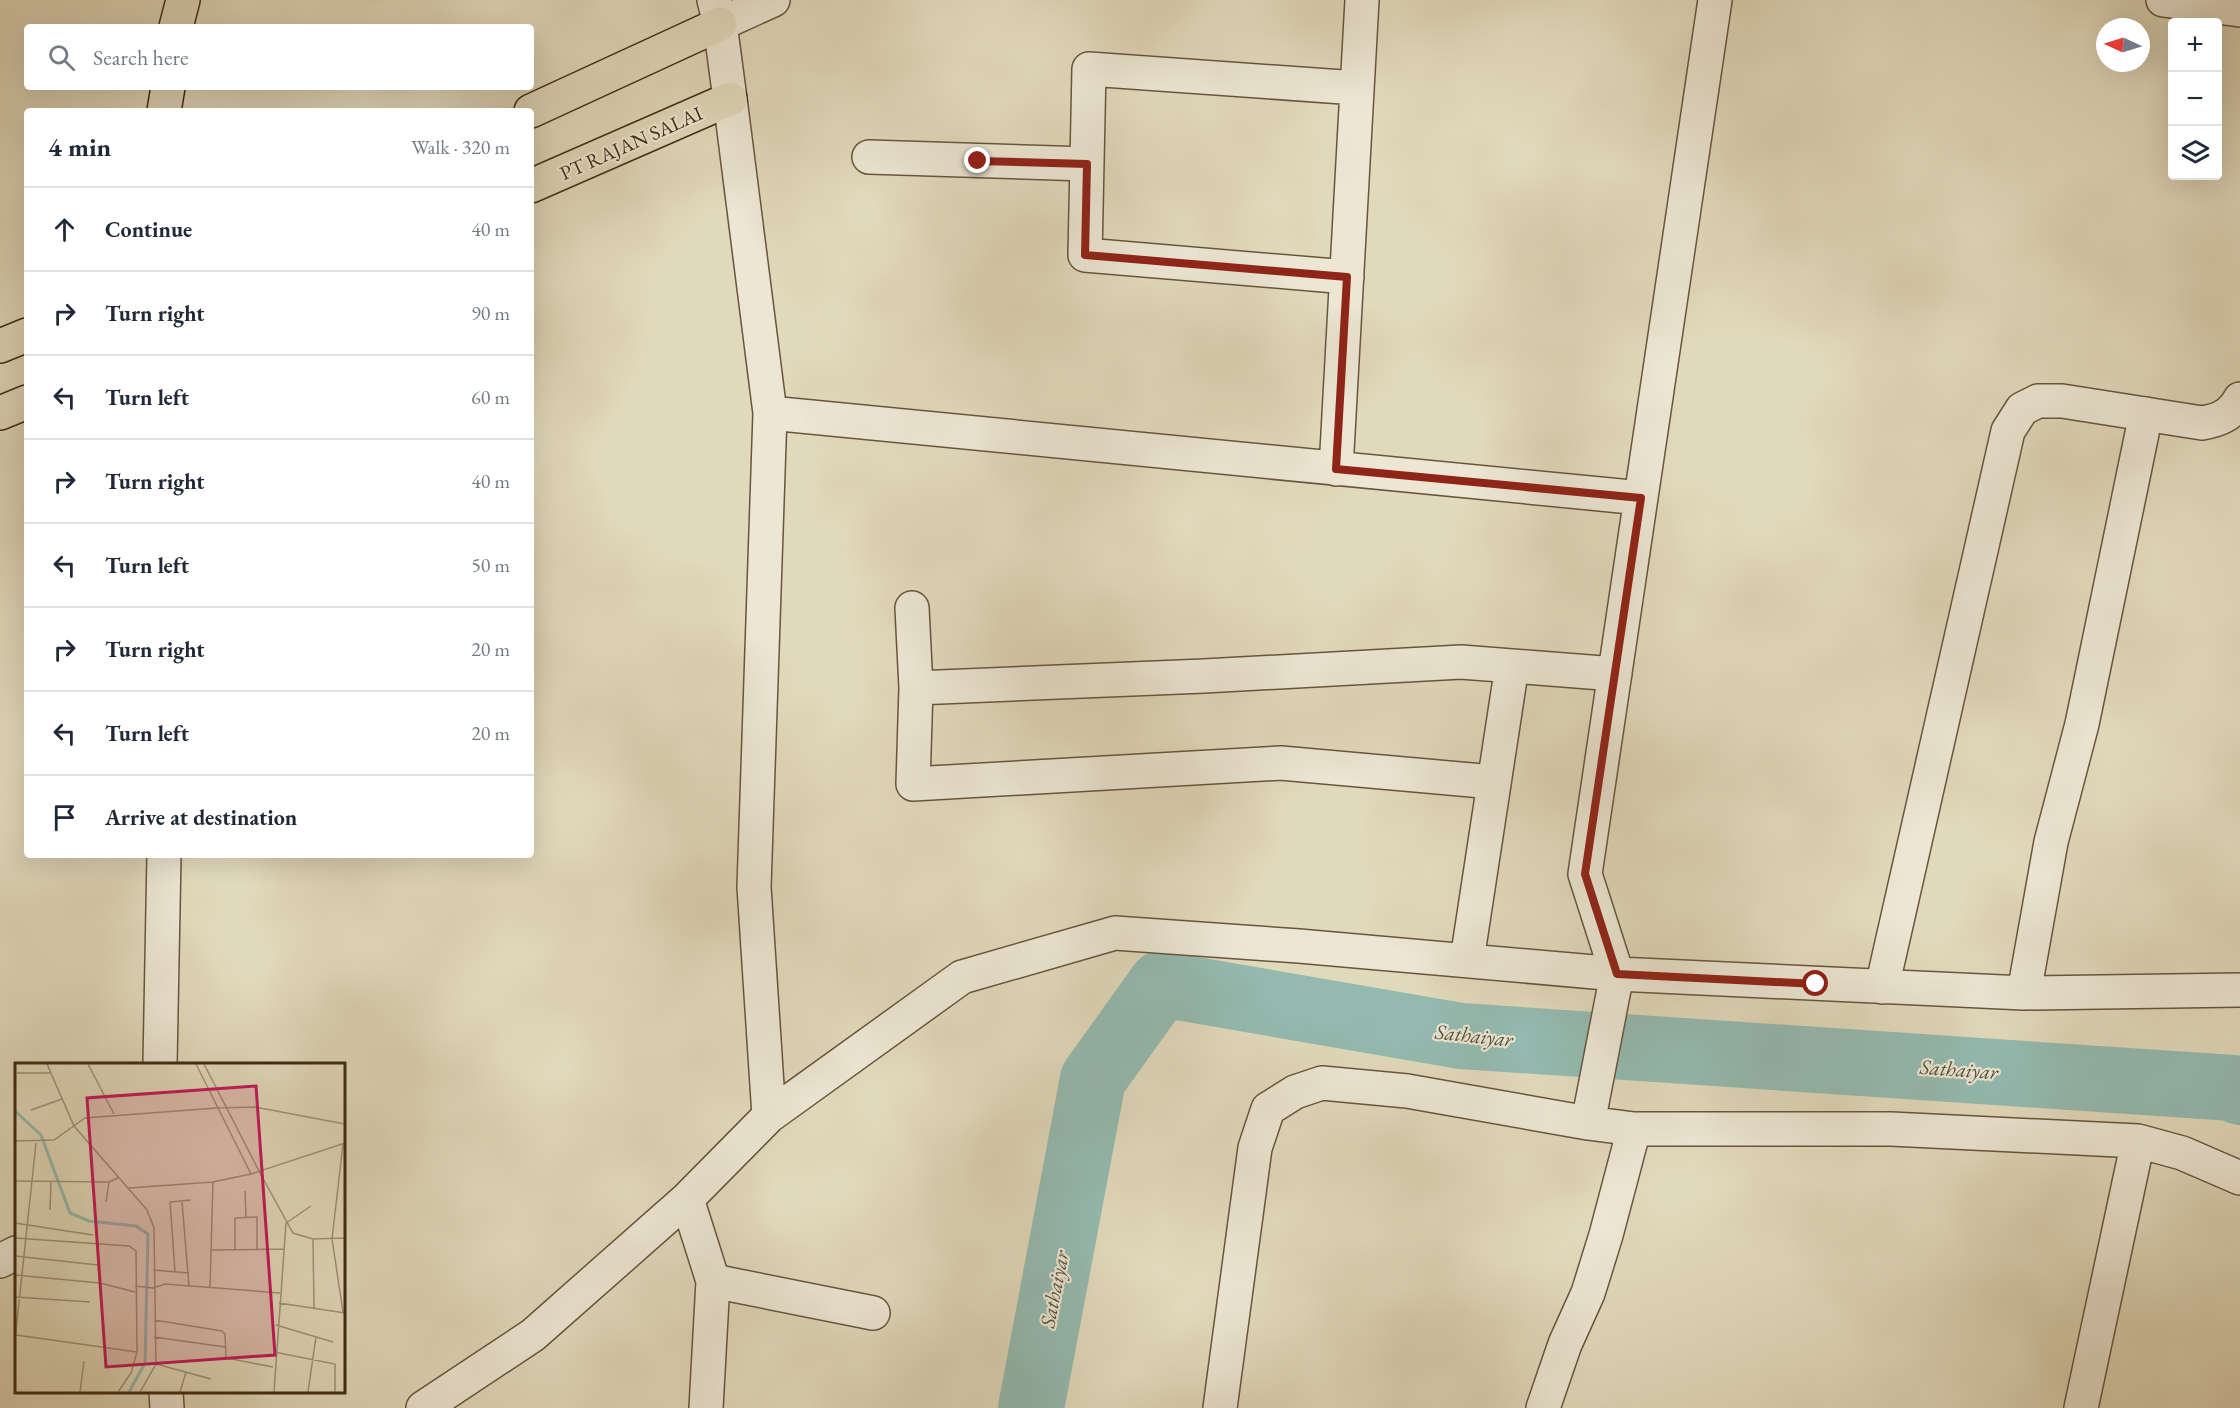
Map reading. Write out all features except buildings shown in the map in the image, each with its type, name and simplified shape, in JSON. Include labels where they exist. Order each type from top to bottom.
[{"type":"main road","points":[[177,24],[183,0]]},
{"type":"main road","points":[[534,109],[717,12]]},
{"type":"main road","points":[[164,108],[168,90]]},
{"type":"main road","name":"PT RAJAN SALAI","points":[[534,185],[730,99]]},
{"type":"main road","points":[[0,346],[24,336]]},
{"type":"main road","points":[[0,413],[24,403]]},
{"type":"street","points":[[769,1116],[754,887],[770,413],[717,12],[772,0]]},
{"type":"street","points":[[1336,469],[1362,0]]},
{"type":"street","points":[[1588,1123],[1617,974],[1585,874],[1715,0]]},
{"type":"street","points":[[2163,0],[2226,6]]},
{"type":"street","points":[[1347,277],[1085,255],[1089,69],[1357,88]]},
{"type":"street","points":[[868,157],[1087,164]]},
{"type":"street","points":[[1882,987],[2008,431],[2022,409],[2038,401],[2062,401],[2202,423],[2220,420],[2234,410],[2240,399]]},
{"type":"street","points":[[770,413],[1641,498]]},
{"type":"street","points":[[2024,993],[2051,842],[2082,724],[2146,414]]},
{"type":"street","points":[[912,608],[916,688],[913,784],[1281,763],[1494,782]]},
{"type":"street","points":[[916,688],[1461,662],[1615,674]]},
{"type":"street","points":[[1467,960],[1512,666]]},
{"type":"street","points":[[160,1063],[164,858]]},
{"type":"street","points":[[423,1408],[533,1335],[687,1199],[769,1116],[962,977],[1115,933],[1617,974],[2024,993],[2240,990]]},
{"type":"street","points":[[1220,1408],[1255,1148],[1268,1109],[1295,1092],[1322,1083],[1407,1091],[1634,1129],[1891,1129],[2138,1141],[2182,1153],[2240,1178]]},
{"type":"street","points":[[1543,1408],[1565,1344],[1588,1293],[1634,1129]]},
{"type":"street","points":[[2081,1408],[2138,1141]]},
{"type":"street","points":[[687,1199],[713,1281],[706,1408]]},
{"type":"street","points":[[0,1261],[15,1254]]},
{"type":"street","points":[[713,1281],[873,1313]]},
{"type":"street","points":[[166,1393],[167,1408]]},
{"type":"waterway","name":"Sathaiyar","points":[[1031,1408],[1093,1079],[1161,984],[1461,1036],[2233,1088],[2240,1092]]},
{"type":"route","points":[[978,161],[1087,164],[1085,255],[1347,277],[1336,469],[1641,498],[1585,874],[1617,974],[1816,984]]}]
